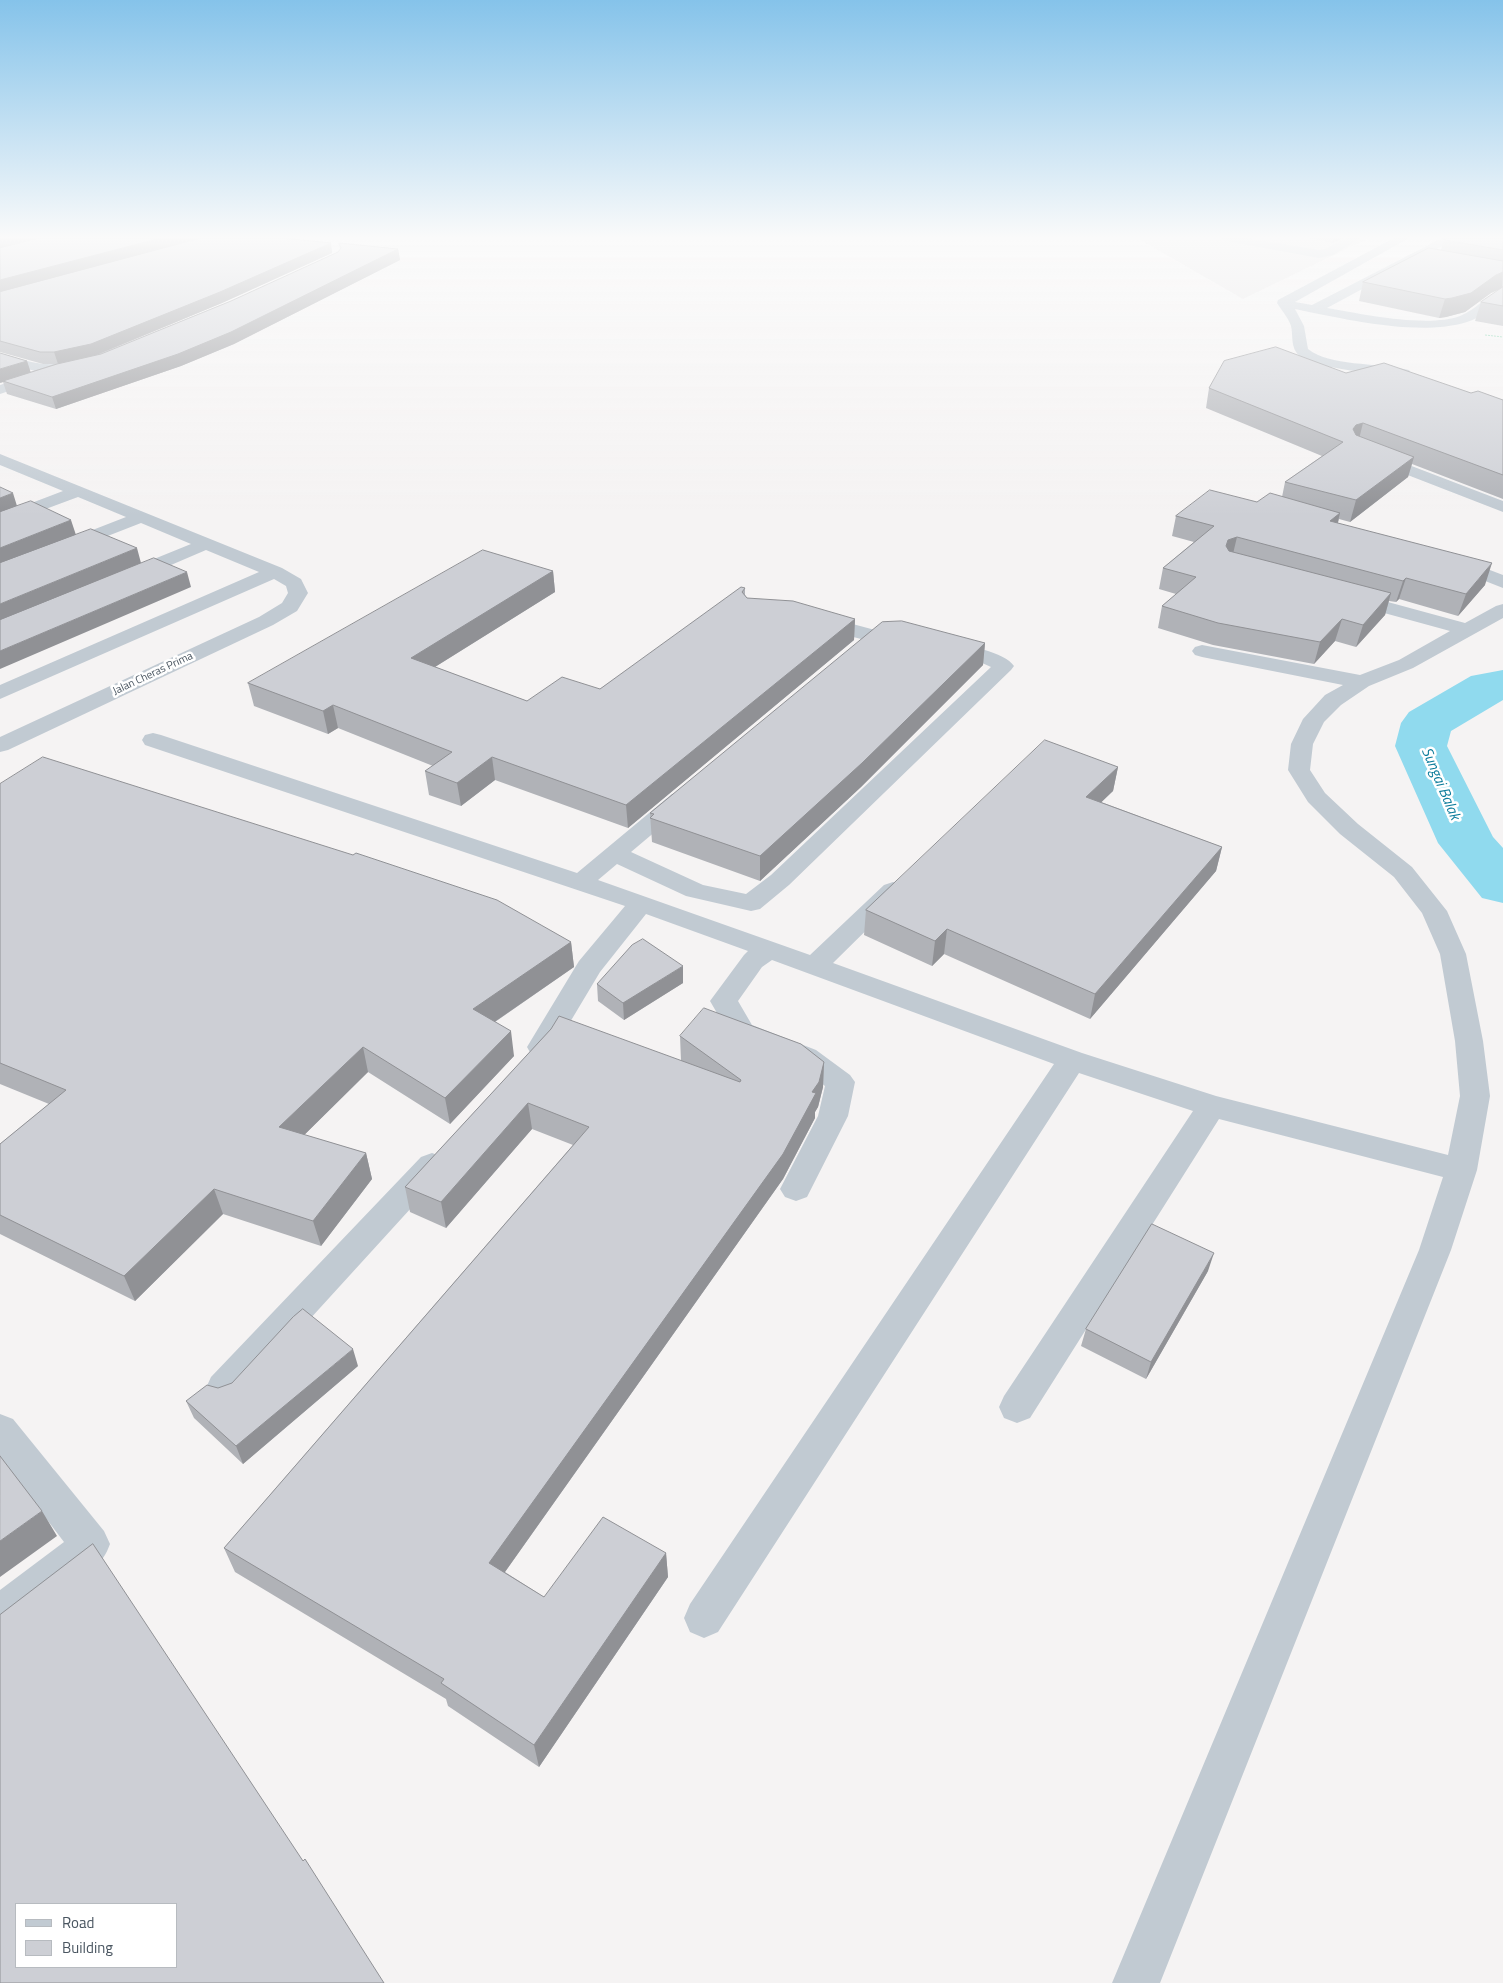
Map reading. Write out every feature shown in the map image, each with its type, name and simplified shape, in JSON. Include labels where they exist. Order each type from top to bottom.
[{"type":"street","points":[[1299,331],[1300,347],[1304,354],[1327,362],[1394,370],[1420,380]]},
{"type":"street","points":[[0,357],[28,366],[58,370]]},
{"type":"street","points":[[0,390],[58,370],[92,363]]},
{"type":"street","points":[[0,374],[28,366]]},
{"type":"street","points":[[1357,450],[1503,507]]},
{"type":"street","points":[[0,459],[275,572]]},
{"type":"street","points":[[0,473],[18,466]]},
{"type":"street","points":[[0,520],[78,491]]},
{"type":"street","points":[[0,572],[141,517]]},
{"type":"street","points":[[116,581],[206,544]]},
{"type":"street","points":[[1435,557],[1503,582]]},
{"type":"street","points":[[0,693],[275,572]]},
{"type":"street","name":"Jalan Cheras Prima","points":[[0,745],[266,622],[290,608],[298,593],[294,583],[275,572]]},
{"type":"street","points":[[1335,594],[1467,630]]},
{"type":"street","points":[[1136,1983],[1434,1250],[1462,1170],[1474,1096],[1469,1041],[1453,954],[1434,911],[1403,872],[1349,829],[1316,797],[1299,770],[1302,744],[1314,719],[1333,700],[1362,682],[1406,664],[1503,610]]},
{"type":"street","points":[[615,854],[694,891],[751,903],[780,880],[1004,666],[987,658],[902,635],[875,636],[805,618]]},
{"type":"street","points":[[852,655],[875,636]]},
{"type":"street","points":[[1202,651],[1362,682]]},
{"type":"street","points":[[152,740],[641,903],[1072,1060],[1212,1106],[1462,1170]]},
{"type":"street","points":[[580,883],[699,783]]},
{"type":"street","points":[[814,966],[906,877]]},
{"type":"street","points":[[522,1068],[543,1046],[589,967],[641,903]]},
{"type":"street","points":[[768,950],[753,961],[724,1001],[742,1032],[806,1057],[840,1082],[833,1116],[796,1189]]},
{"type":"street","points":[[704,1618],[1072,1060]]},
{"type":"street","points":[[1017,1407],[1212,1106]]},
{"type":"street","points":[[224,1388],[448,1148]]},
{"type":"street","points":[[0,1430],[90,1544],[67,1565],[0,1614]]},
{"type":"building","points":[[0,331],[124,331],[91,344],[54,352],[40,352],[0,341]]},
{"type":"building","points":[[159,331],[234,331],[178,354],[52,397],[3,381],[57,364],[101,354]]},
{"type":"building","points":[[1276,347],[1346,373],[1384,363],[1471,393],[1478,391],[1503,400],[1503,475],[1363,423],[1356,425],[1353,429],[1356,435],[1414,457],[1356,500],[1285,482],[1343,442],[1209,388],[1224,361]]},
{"type":"building","points":[[0,353],[27,361],[0,369]]},
{"type":"building","points":[[0,487],[13,493],[0,498]]},
{"type":"building","points":[[1210,490],[1257,502],[1270,493],[1340,513],[1330,521],[1492,563],[1466,594],[1406,578],[1403,581],[1237,537],[1228,540],[1226,546],[1229,551],[1391,593],[1363,625],[1342,619],[1320,642],[1218,623],[1162,606],[1196,577],[1163,568],[1214,526],[1176,516]]},
{"type":"building","points":[[31,501],[71,520],[0,548],[0,512]]},
{"type":"building","points":[[91,529],[137,548],[0,604],[0,563]]},
{"type":"building","points":[[483,550],[553,571],[411,658],[527,701],[562,677],[600,689],[741,587],[745,588],[742,592],[747,598],[793,601],[855,619],[626,805],[492,757],[457,783],[425,771],[452,752],[333,705],[323,711],[248,683]]},
{"type":"building","points":[[154,558],[187,572],[0,651],[0,620]]},
{"type":"building","points":[[902,621],[985,643],[862,763],[760,856],[650,818],[654,814],[650,813],[882,622]]},
{"type":"building","points":[[1045,740],[1118,767],[1086,797],[1222,847],[1095,994],[947,929],[935,941],[866,910]]},
{"type":"building","points":[[43,757],[353,855],[356,853],[497,900],[571,942],[473,1009],[511,1031],[445,1098],[363,1047],[279,1127],[366,1153],[313,1221],[214,1189],[124,1276],[0,1215],[0,1144],[66,1090],[0,1063],[0,784]]},
{"type":"building","points":[[643,939],[683,966],[623,1003],[597,984],[632,945]]},
{"type":"building","points":[[704,1008],[801,1044],[824,1062],[819,1082],[812,1092],[816,1093],[783,1154],[489,1563],[544,1597],[603,1517],[666,1553],[534,1745],[441,1683],[444,1679],[224,1548],[589,1127],[528,1103],[441,1202],[405,1187],[551,1029],[559,1016],[740,1082],[741,1080],[680,1036]]},
{"type":"building","points":[[1152,1224],[1214,1253],[1151,1362],[1086,1329]]},
{"type":"building","points":[[303,1309],[353,1349],[236,1446],[186,1401],[207,1385],[218,1388],[232,1383],[293,1317]]},
{"type":"building","points":[[0,1456],[42,1511],[0,1541]]},
{"type":"building","points":[[93,1544],[303,1861],[305,1859],[384,1983],[0,1983],[0,1615]]},
{"type":"waterway","name":"Sungai Balak","points":[[1503,685],[1489,687],[1427,723],[1421,746],[1467,843],[1503,885]]}]
